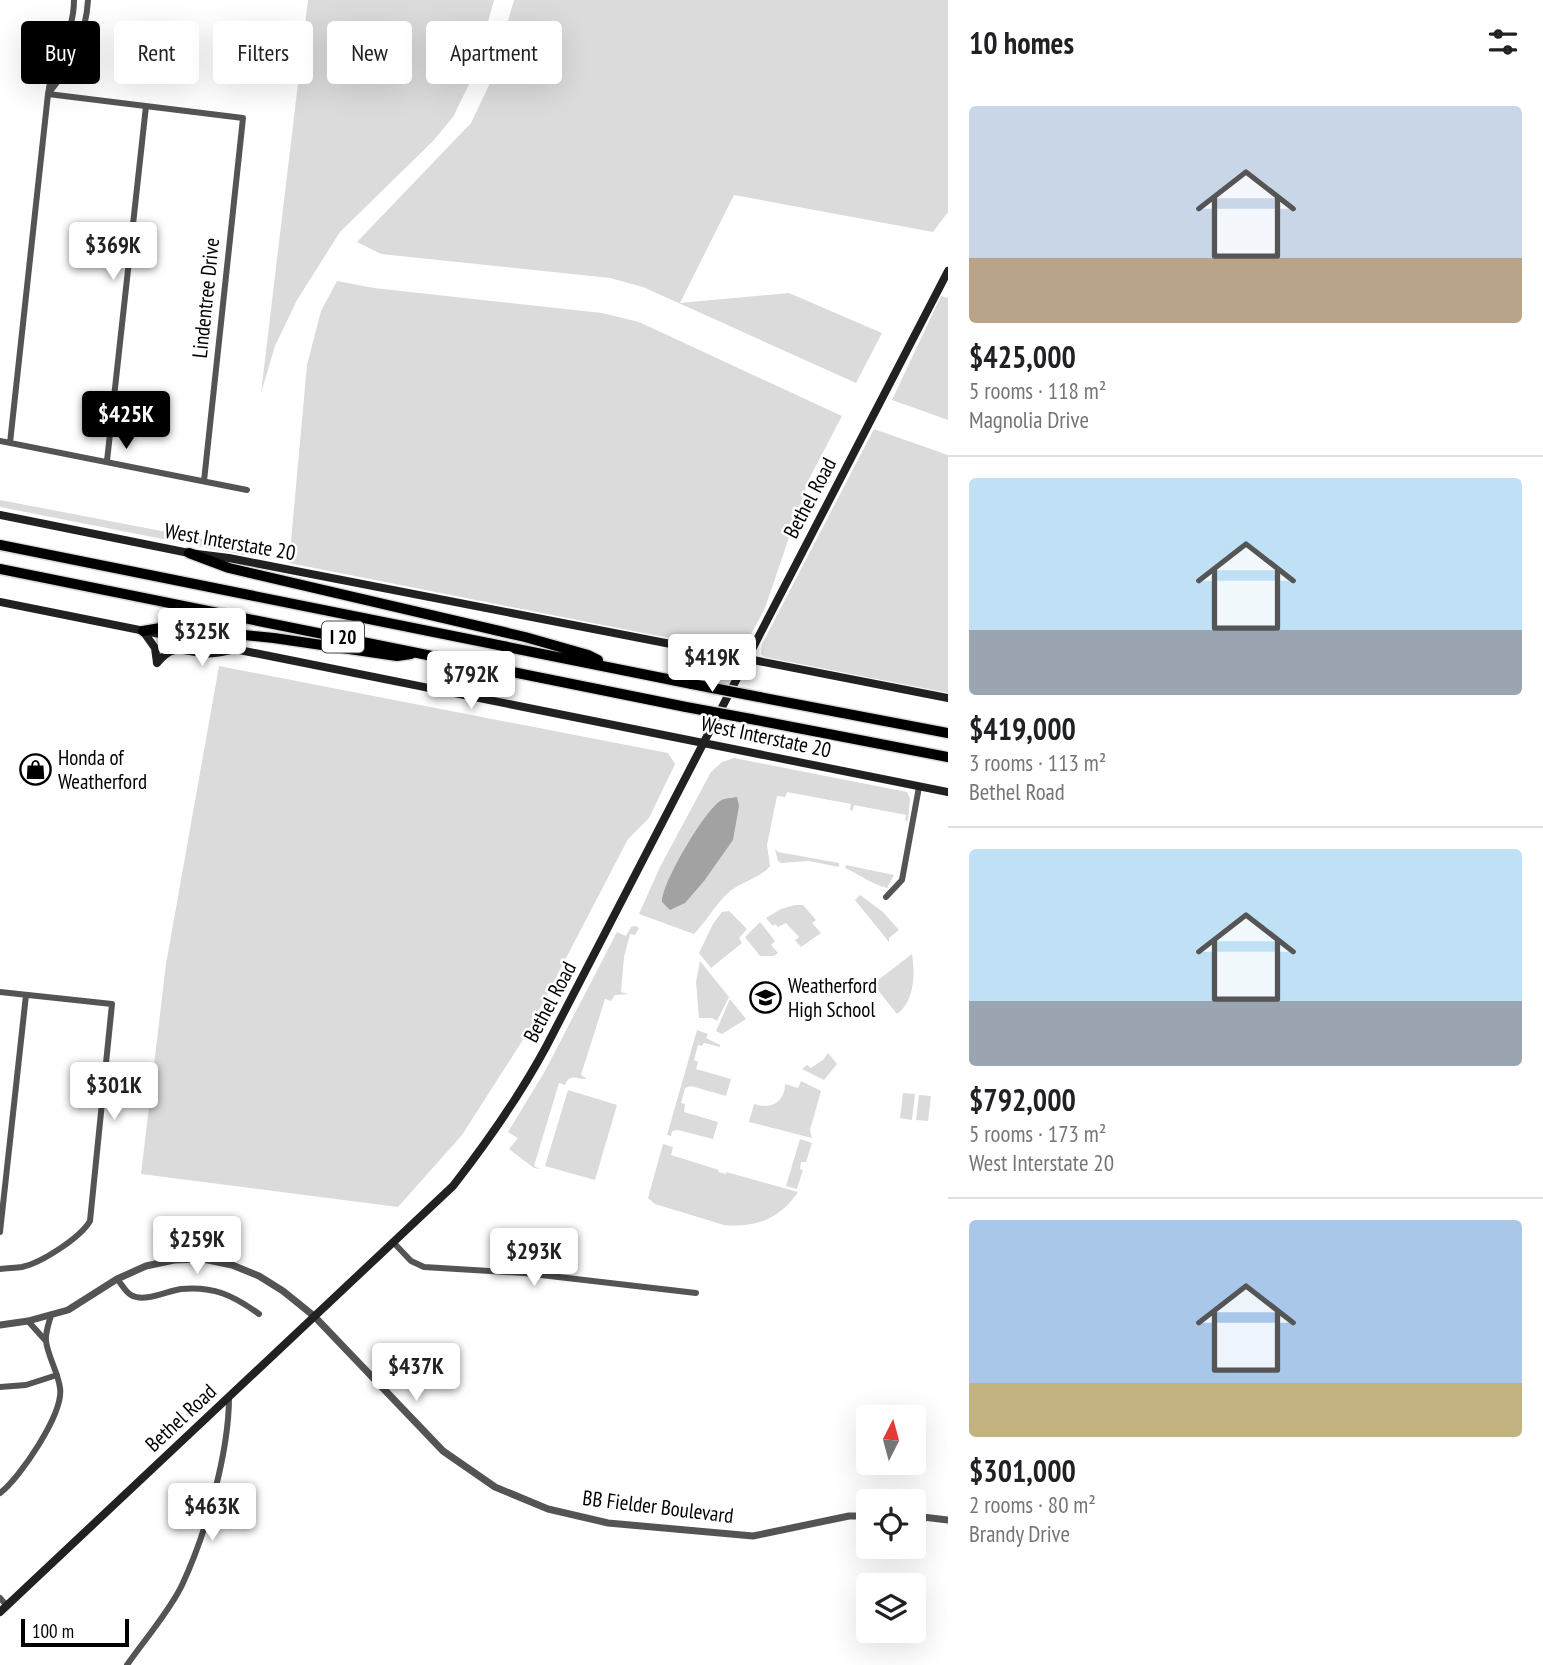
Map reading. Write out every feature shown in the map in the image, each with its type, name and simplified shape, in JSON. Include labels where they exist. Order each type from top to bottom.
[{"type":"highway","name":"I 20","points":[[0,545],[948,733]]},
{"type":"highway","points":[[189,553],[229,568],[525,637],[588,655],[610,666]]},
{"type":"highway","name":"I 20","points":[[0,569],[685,707],[948,757]]},
{"type":"highway","points":[[143,631],[166,627],[274,638],[397,656],[420,653]]},
{"type":"main road","name":"Bethel Road","points":[[0,1612],[453,1186],[489,1140],[518,1097],[705,743],[948,271]]},
{"type":"main road","name":"West Interstate 20","points":[[0,515],[948,698]]},
{"type":"main road","name":"West Interstate 20","points":[[0,602],[948,792]]},
{"type":"main road","points":[[143,631],[155,648],[157,663],[167,651],[175,649],[206,654],[237,650]]},
{"type":"street","points":[[10,443],[48,94],[53,68],[71,30],[74,0]]},
{"type":"street","points":[[48,94],[62,77],[77,47],[85,27],[88,0]]},
{"type":"street","points":[[48,94],[146,106],[107,461]]},
{"type":"street","name":"Lindentree Drive","points":[[146,106],[243,118],[204,481]]},
{"type":"street","points":[[0,441],[247,490]]},
{"type":"street","points":[[886,897],[902,880],[919,787]]},
{"type":"street","points":[[0,992],[112,1004],[90,1222],[84,1230],[49,1255],[24,1267],[0,1269]]},
{"type":"street","points":[[0,1232],[26,995]]},
{"type":"street","points":[[393,1242],[411,1261],[424,1267],[524,1273],[696,1293]]},
{"type":"street","name":"BB Fielder Boulevard","points":[[0,1325],[7,1326],[68,1310],[117,1279],[146,1266],[174,1260],[203,1259],[232,1265],[259,1276],[314,1316],[443,1451],[495,1487],[548,1509],[608,1523],[753,1536],[856,1516]]},
{"type":"street","points":[[117,1279],[131,1295],[142,1298],[181,1289],[213,1290],[235,1297],[258,1314]]},
{"type":"street","points":[[45,1340],[51,1315]]},
{"type":"street","points":[[0,1493],[12,1484],[27,1462],[55,1414],[61,1394],[45,1340],[28,1321]]},
{"type":"street","points":[[0,1387],[26,1385],[57,1374]]},
{"type":"street","points":[[127,1665],[182,1586],[210,1505],[229,1425],[229,1397]]},
{"type":"street","points":[[926,1517],[948,1520]]},
{"type":"street","points":[[0,1598],[7,1606]]},
{"type":"shaded area","points":[[308,0],[494,0],[488,21],[426,21],[426,84],[469,84],[453,117],[433,141],[340,232],[297,300],[275,346],[261,393],[298,84],[313,84],[313,21],[305,21]]},
{"type":"shaded area","points":[[514,0],[948,0],[948,212],[933,232],[734,195],[680,303],[789,293],[882,333],[856,383],[643,287],[610,278],[381,254],[357,242],[471,123],[490,84],[562,84],[562,21],[508,21]]},
{"type":"shaded area","points":[[337,281],[374,288],[602,313],[639,322],[842,416],[809,479],[765,608],[742,646],[729,650],[289,563],[307,365],[321,311]]},
{"type":"shaded area","points":[[941,296],[948,298],[948,420],[892,400]]},
{"type":"shaded area","points":[[874,429],[948,455],[948,693],[764,657],[761,654],[762,644]]},
{"type":"shaded area","points":[[0,500],[245,547],[244,555],[0,507]]},
{"type":"shaded area","points":[[219,666],[668,753],[675,764],[649,818],[628,839],[526,1035],[462,1135],[398,1207],[141,1174],[166,964]]},
{"type":"shaded area","points":[[734,758],[907,792],[910,798],[908,821],[905,820],[906,815],[854,805],[852,811],[851,804],[787,792],[785,797],[777,796],[767,845],[770,866],[728,893],[694,934],[639,914],[660,867],[711,772],[722,762]]},
{"type":"shaded area","points":[[737,797],[739,806],[733,840],[685,903],[670,910],[662,902],[664,892],[685,848],[713,808],[722,800]]},
{"type":"shaded area","points":[[775,849],[778,852],[839,863],[839,867],[809,861],[781,863]]},
{"type":"shaded area","points":[[846,865],[894,875],[887,888],[845,868]]},
{"type":"shaded area","points":[[860,895],[883,912],[899,930],[889,938],[889,942],[855,900]]},
{"type":"shaded area","points":[[795,905],[803,905],[816,920],[812,923],[821,933],[801,947],[795,940],[799,937],[786,923],[773,926],[766,918]]},
{"type":"shaded area","points":[[729,911],[747,929],[739,938],[742,943],[711,968],[699,953],[713,924],[722,912]]},
{"type":"shaded area","points":[[760,922],[775,941],[771,945],[778,953],[774,956],[760,956],[745,937]]},
{"type":"shaded area","points":[[631,927],[639,928],[635,935],[630,934],[624,957],[621,992],[628,994],[615,995],[611,1001],[605,999],[581,1075],[587,1079],[572,1078],[565,1085],[559,1083],[534,1166],[540,1169],[534,1168],[509,1149],[518,1138],[508,1132],[545,1071],[617,932],[626,936]]},
{"type":"shaded area","points":[[912,954],[913,978],[910,994],[897,1014],[873,984]]},
{"type":"shaded area","points":[[700,961],[729,997],[717,1021],[712,1018],[699,1018],[696,982]]},
{"type":"shaded area","points":[[730,999],[746,1019],[722,1034],[716,1031]]},
{"type":"shaded area","points":[[697,1030],[708,1034],[706,1038],[720,1047],[704,1043],[702,1046],[698,1045],[694,1060],[698,1062],[696,1069],[731,1079],[726,1096],[691,1086],[685,1088],[681,1103],[685,1104],[684,1112],[718,1122],[713,1139],[678,1130],[672,1131],[671,1136],[667,1135]]},
{"type":"shaded area","points":[[828,1053],[837,1064],[824,1080],[802,1069],[807,1065],[811,1068]]},
{"type":"shaded area","points":[[801,1081],[821,1091],[810,1130],[812,1138],[749,1122],[754,1104],[766,1106],[776,1103],[783,1096],[785,1084],[798,1088]]},
{"type":"shaded area","points":[[568,1090],[617,1105],[595,1180],[545,1166]]},
{"type":"shaded area","points":[[903,1093],[915,1094],[912,1120],[900,1118]]},
{"type":"shaded area","points":[[919,1095],[931,1096],[928,1121],[916,1120]]},
{"type":"shaded area","points":[[800,1139],[812,1143],[806,1162],[801,1162],[800,1169],[803,1170],[797,1189],[786,1186]]},
{"type":"shaded area","points":[[663,1144],[673,1147],[671,1155],[719,1170],[718,1172],[798,1192],[783,1209],[766,1220],[735,1226],[655,1204],[648,1198]]},
{"type":"place","name":"Honda of Weatherford","points":[[35,770]]},
{"type":"place","name":"Weatherford High School","points":[[765,998]]}]
